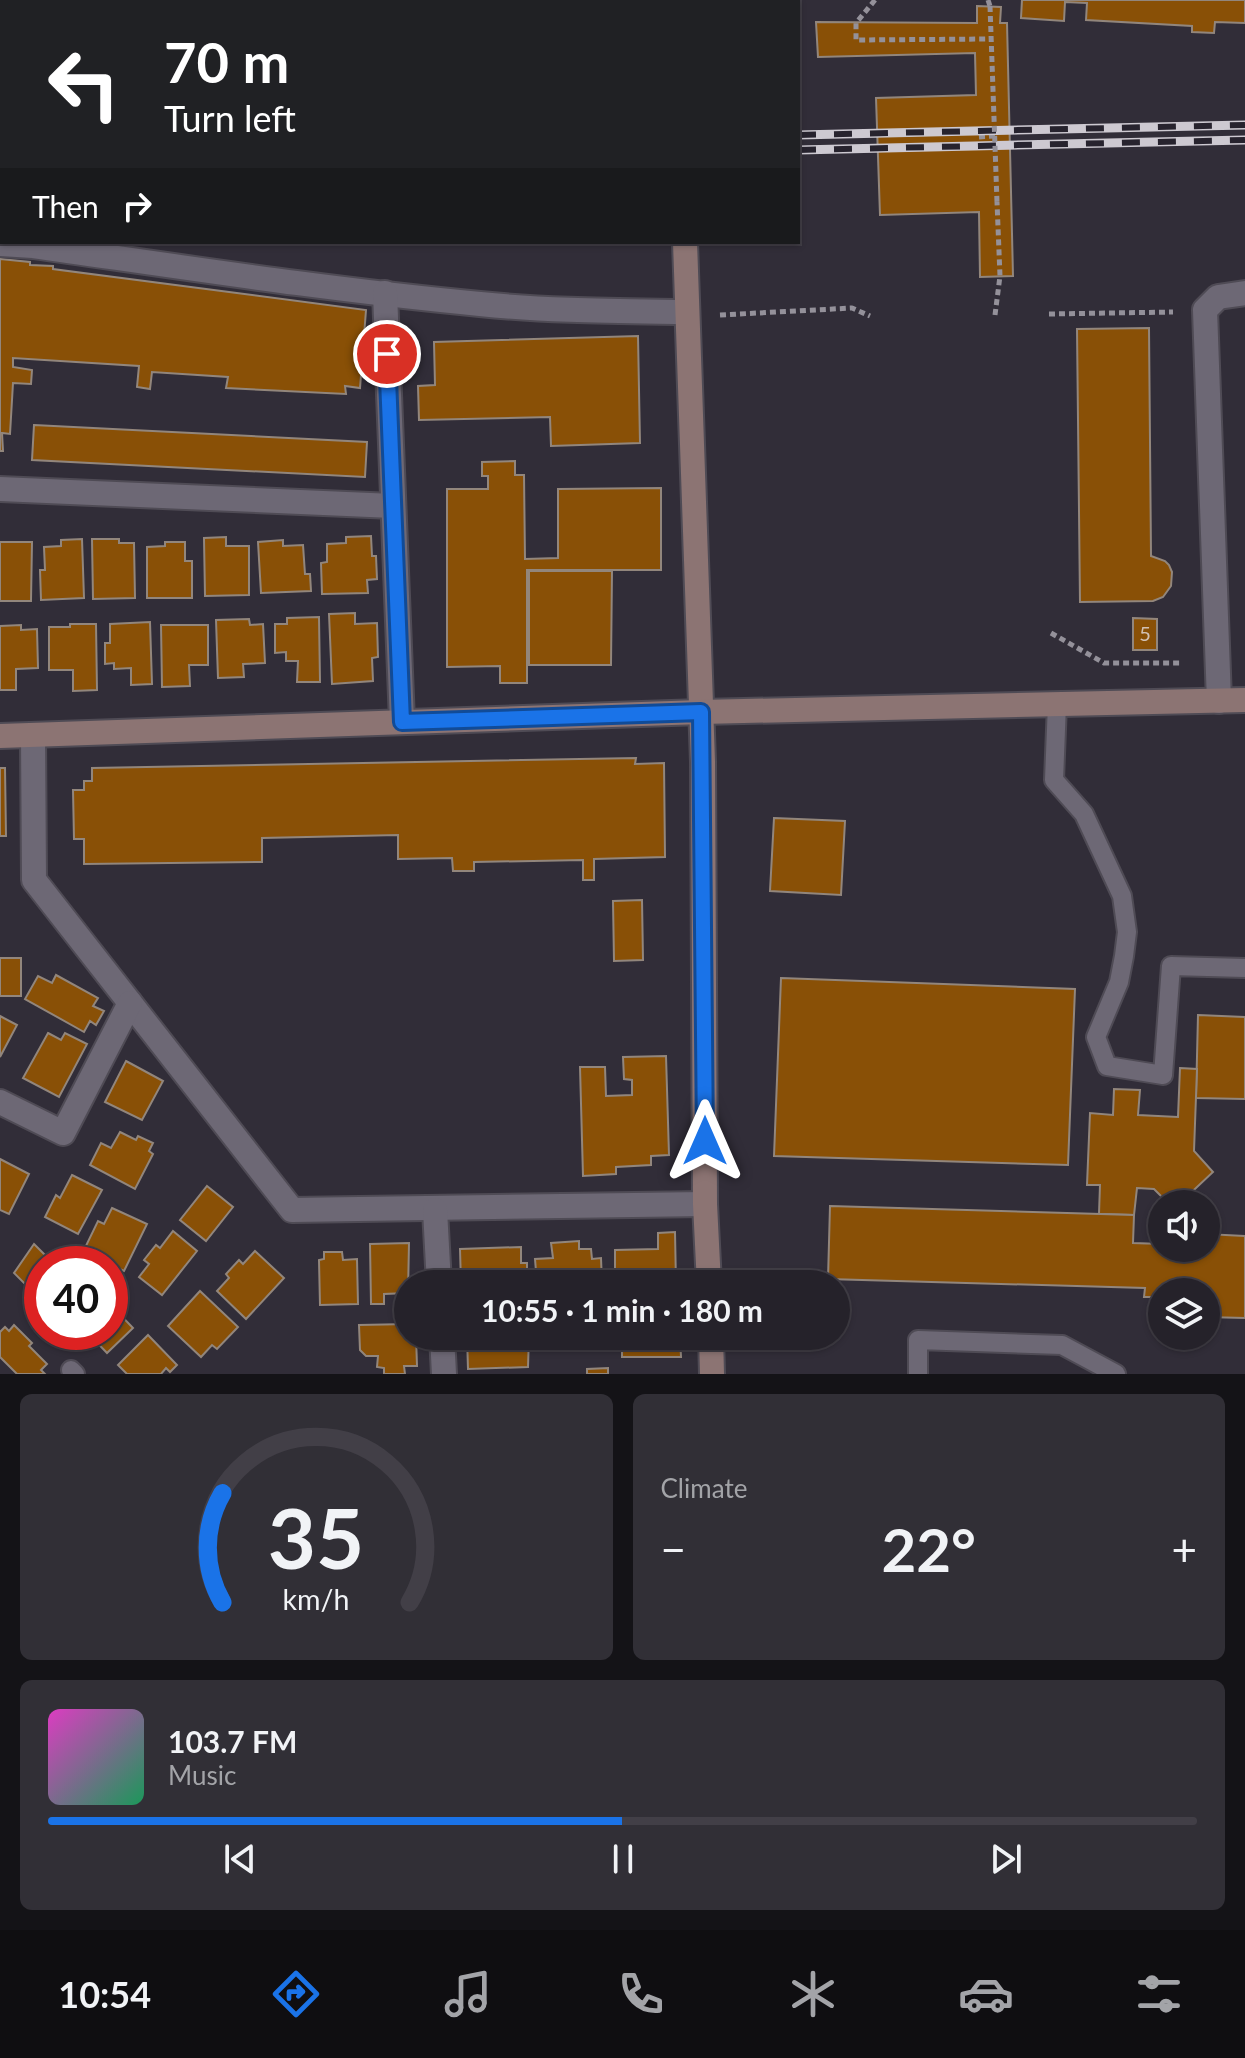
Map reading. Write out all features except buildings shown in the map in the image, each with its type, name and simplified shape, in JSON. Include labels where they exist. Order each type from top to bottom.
[{"type":"street","points":[[0,244],[385,293],[525,307],[686,302]]},
{"type":"street","points":[[685,244],[701,712],[705,1204],[708,1270]]},
{"type":"street","points":[[385,293],[402,722]]},
{"type":"street","points":[[1219,701],[1205,310],[1218,297],[1245,293]]},
{"type":"street","points":[[0,489],[393,506]]},
{"type":"street","points":[[0,736],[701,712],[1245,700]]},
{"type":"street","points":[[33,735],[34,880],[292,1210],[705,1204]]},
{"type":"street","points":[[0,1102],[63,1133],[130,1003]]},
{"type":"street","points":[[435,1210],[438,1270]]},
{"type":"street","points":[[443,1350],[444,1374]]},
{"type":"street","points":[[711,1350],[712,1374]]},
{"type":"lane","points":[[1057,704],[1054,780],[1084,814],[1122,896],[1127,932],[1119,982],[1096,1037],[1107,1066],[1163,1075],[1171,966],[1245,968]]},
{"type":"lane","points":[[918,1374],[918,1340],[1062,1345],[1116,1374]]},
{"type":"path","points":[[875,0],[856,23],[856,40],[991,39]]},
{"type":"path","points":[[989,3],[1000,276],[995,315]]},
{"type":"path","points":[[979,137],[995,136]]},
{"type":"path","points":[[720,315],[852,308],[870,316]]},
{"type":"path","points":[[1049,314],[1205,310]]},
{"type":"path","points":[[1051,633],[1104,663],[1180,663]]},
{"type":"railway","points":[[800,135],[1245,125]]},
{"type":"railway","points":[[800,150],[1245,140]]},
{"type":"route","points":[[387,354],[402,722],[701,712],[705,1141]]}]
